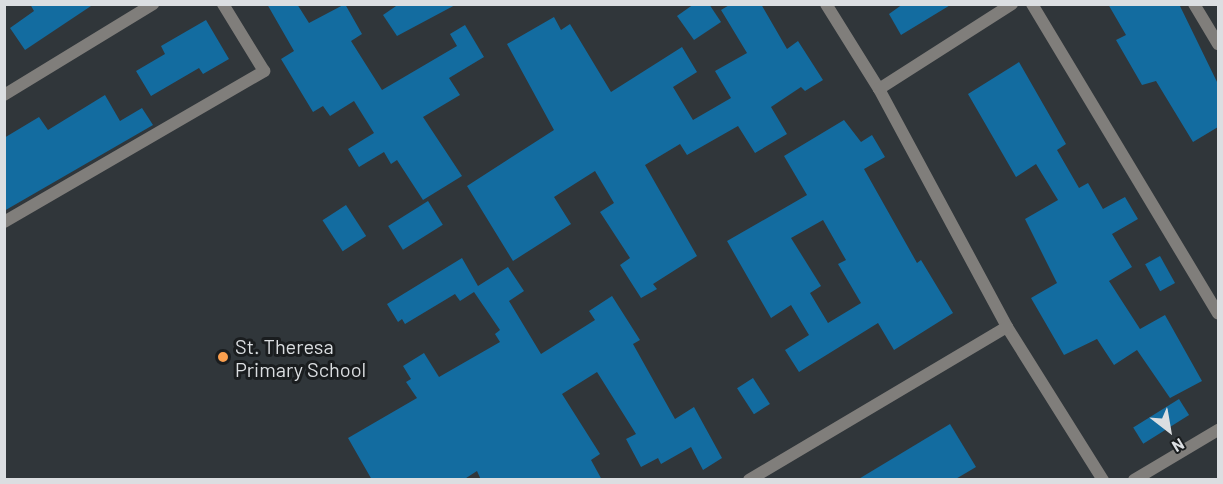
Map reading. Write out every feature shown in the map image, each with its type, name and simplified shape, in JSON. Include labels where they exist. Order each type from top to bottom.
[{"type":"street","points":[[4,95],[153,4]]},
{"type":"street","points":[[4,222],[264,71],[223,4]]},
{"type":"street","points":[[826,4],[879,89],[1007,327],[1103,480]]},
{"type":"street","points":[[879,89],[1012,4]]},
{"type":"street","points":[[1032,4],[1218,313]]},
{"type":"street","points":[[1194,4],[1218,44]]},
{"type":"street","points":[[749,480],[1007,327]]},
{"type":"street","points":[[1134,480],[1218,430]]},
{"type":"building","points":[[30,4],[94,4],[25,50],[10,28],[34,11]]},
{"type":"building","points":[[267,4],[297,4],[309,23],[345,4],[362,34],[351,41],[382,90],[457,46],[450,34],[465,25],[484,57],[449,78],[460,95],[423,117],[462,176],[423,200],[397,160],[391,164],[384,152],[359,167],[348,149],[374,133],[354,101],[330,116],[323,106],[313,112],[281,59],[294,51]]},
{"type":"building","points":[[399,4],[457,4],[397,36],[383,15]]},
{"type":"building","points":[[694,4],[709,4],[721,22],[694,40],[677,16]]},
{"type":"building","points":[[731,4],[761,4],[787,49],[798,41],[823,80],[805,91],[801,87],[771,107],[787,134],[755,153],[738,126],[687,155],[680,144],[645,165],[697,256],[653,284],[657,289],[641,298],[620,265],[630,258],[600,212],[614,203],[595,171],[554,197],[571,224],[513,261],[467,186],[554,130],[507,44],[554,17],[561,30],[570,24],[611,92],[682,47],[697,72],[673,87],[693,120],[731,98],[715,71],[747,53],[721,10]]},
{"type":"building","points":[[903,4],[952,4],[901,35],[889,14]]},
{"type":"building","points":[[1108,4],[1179,4],[1218,84],[1218,127],[1193,142],[1156,81],[1142,85],[1116,40],[1126,35]]},
{"type":"building","points":[[206,20],[229,59],[203,74],[199,68],[151,96],[136,71],[165,54],[161,46]]},
{"type":"building","points":[[1019,62],[1066,144],[1057,150],[1079,188],[1088,183],[1103,209],[1125,197],[1138,219],[1112,234],[1132,267],[1109,281],[1140,329],[1165,315],[1202,381],[1170,398],[1137,350],[1114,365],[1097,339],[1064,355],[1031,298],[1057,283],[1025,219],[1058,200],[1036,164],[1016,177],[968,94]]},
{"type":"building","points":[[105,95],[120,121],[142,108],[153,125],[4,211],[4,138],[39,117],[48,130]]},
{"type":"building","points":[[844,120],[861,142],[872,135],[885,157],[864,169],[917,263],[921,260],[953,313],[894,350],[878,323],[799,372],[785,350],[809,335],[791,305],[771,318],[727,241],[807,195],[784,156]],"holes":[[[823,220],[846,260],[838,264],[861,303],[828,323],[810,293],[821,286],[791,238]]]},
{"type":"building","points":[[428,201],[443,225],[403,250],[388,226]]},
{"type":"building","points":[[346,205],[366,236],[343,251],[323,220]]},
{"type":"building","points":[[1160,256],[1175,283],[1160,291],[1145,264]]},
{"type":"building","points":[[462,258],[478,286],[508,267],[524,291],[509,301],[541,354],[595,320],[589,311],[612,296],[640,340],[633,344],[675,419],[694,407],[722,458],[703,470],[691,447],[661,464],[658,458],[641,467],[626,439],[636,434],[597,372],[562,394],[600,454],[591,460],[602,480],[481,480],[477,471],[463,480],[372,480],[348,438],[417,398],[406,382],[411,379],[403,366],[424,353],[439,377],[500,342],[495,334],[500,330],[474,292],[460,301],[455,294],[405,324],[402,319],[398,322],[387,304]]},
{"type":"building","points":[[753,378],[770,404],[754,414],[737,388]]},
{"type":"building","points":[[1179,399],[1189,415],[1143,444],[1133,428]]},
{"type":"building","points":[[950,424],[976,467],[954,480],[857,480]]},
{"type":"place","name":"St. Theresa Primary School","points":[[223,357]]}]
